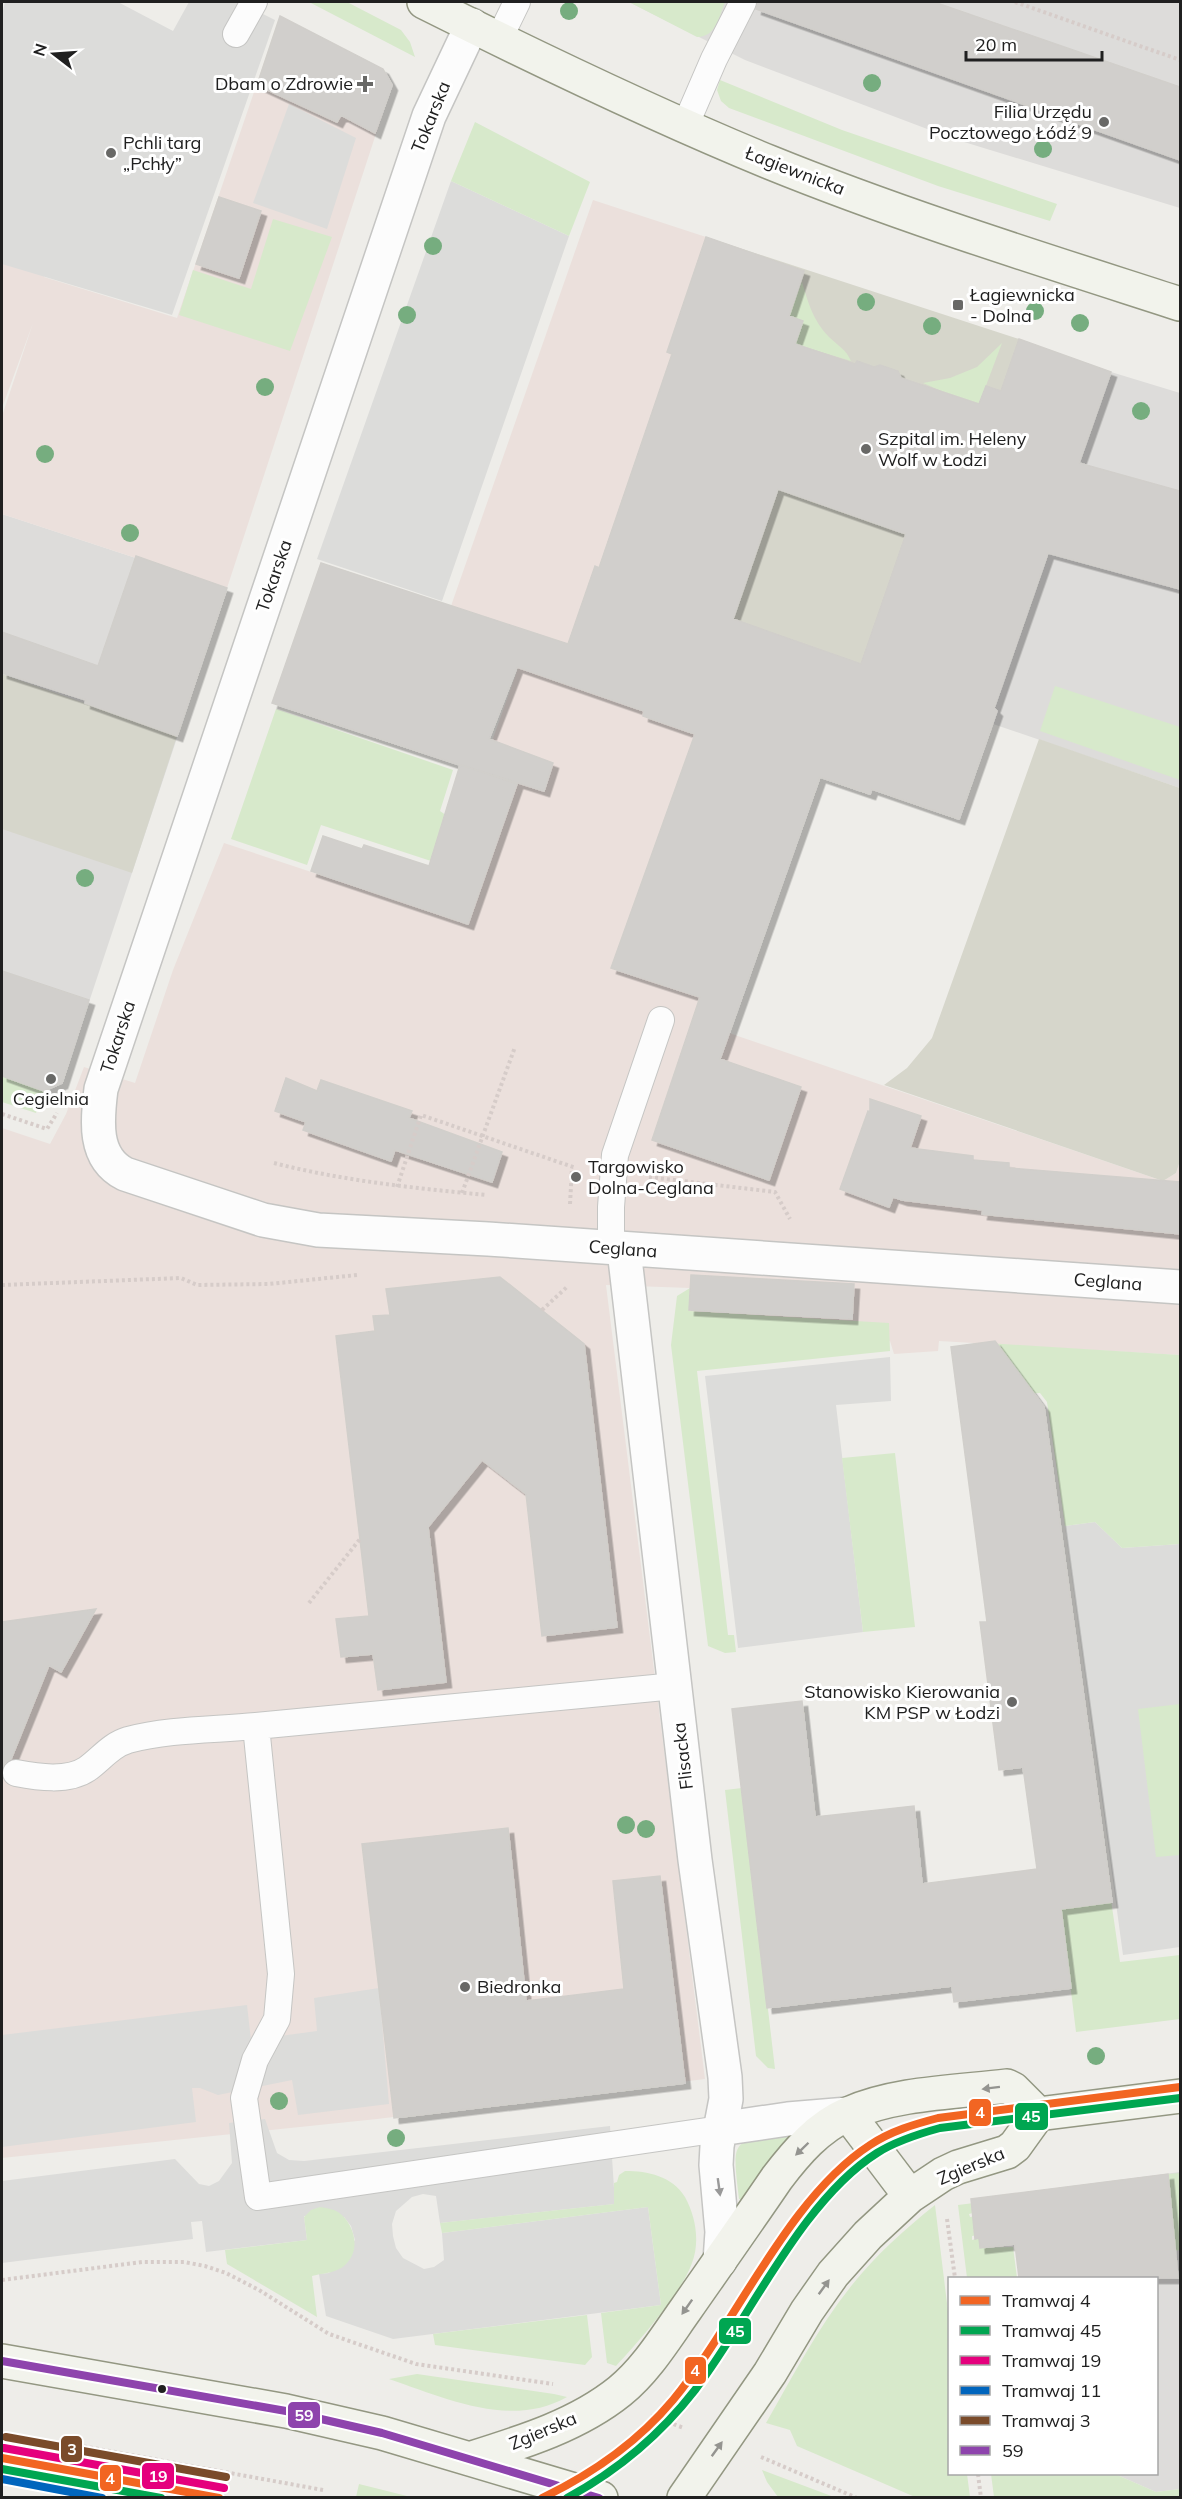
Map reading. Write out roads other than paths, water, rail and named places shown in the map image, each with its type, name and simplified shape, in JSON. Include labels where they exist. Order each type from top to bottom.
[{"type":"street","name":"Łagiewnicka","points":[[424,2],[685,126],[848,192],[1180,304]]},
{"type":"street","name":"Tokarska","points":[[99,1133],[98,1114],[101,1089],[429,116],[485,32]]},
{"type":"street","name":"Ceglana","points":[[99,1133],[102,1153],[114,1168],[263,1220],[318,1230],[488,1239],[1180,1287]]},
{"type":"street","name":"Flisacka","points":[[617,1249],[725,2077],[726,2099],[716,2164],[722,2232],[720,2261]]},
{"type":"street","name":"Zgierska","points":[[684,2498],[770,2373],[807,2311],[833,2274],[868,2235],[910,2196],[958,2167],[1007,2152],[1016,2146],[1038,2114],[1007,2086],[908,2098],[848,2114],[720,2129]]},
{"type":"street","points":[[1038,2114],[1180,2096]]},
{"type":"street","name":"Zgierska","points":[[472,2458],[548,2432],[581,2416],[618,2392],[638,2374],[796,2153],[823,2129],[848,2114]]},
{"type":"street","points":[[848,2114],[910,2196]]},
{"type":"street","points":[[2,2361],[286,2411],[382,2433],[601,2498]]},
{"type":"lane","points":[[236,34],[254,2]]},
{"type":"lane","points":[[485,32],[517,2]]},
{"type":"lane","points":[[685,126],[714,59],[743,2]]},
{"type":"lane","points":[[617,1249],[611,1207],[615,1155],[661,1020]]},
{"type":"lane","points":[[16,1773],[39,1778],[71,1775],[86,1770],[109,1749],[127,1740],[160,1734],[675,1686]]},
{"type":"lane","points":[[256,1726],[281,1974],[277,2019],[255,2060],[244,2098],[258,2197],[720,2129]]},
{"type":"tram line","name":"4","points":[[542,2498],[596,2468],[629,2444],[659,2416],[719,2336],[788,2229],[813,2197],[841,2168],[870,2145],[912,2125],[938,2118],[1180,2087]]},
{"type":"tram line","name":"45","points":[[567,2498],[603,2476],[637,2451],[682,2406],[715,2361],[778,2262],[824,2200],[850,2174],[877,2153],[907,2138],[940,2128],[1180,2098]]},
{"type":"tram line","name":"3","points":[[6,2437],[226,2477]]},
{"type":"tram line","name":"19","points":[[4,2448],[224,2488]]},
{"type":"tram line","name":"4","points":[[2,2458],[219,2498]]},
{"type":"tram line","name":"45","points":[[2,2469],[161,2498]]},
{"type":"tram line","name":"11","points":[[2,2479],[102,2498]]},
{"type":"place","name":"Dbam o Zdrowie","points":[[365,84]]},
{"type":"place","name":"Filia Urzędu Pocztowego Łódź 9","points":[[1104,122]]},
{"type":"place","name":"Pchli targ „Pchły”","points":[[111,153]]},
{"type":"place","name":"Łagiewnicka - Dolna","points":[[958,305]]},
{"type":"place","name":"Szpital im. Heleny Wolf w Łodzi","points":[[866,449]]},
{"type":"place","name":"Cegielnia","points":[[51,1079]]},
{"type":"place","name":"Targowisko Dolna-Ceglana","points":[[576,1177]]},
{"type":"place","name":"Stanowisko Kierowania KM PSP w Łodzi","points":[[1012,1702]]},
{"type":"place","name":"Biedronka","points":[[465,1987]]}]
